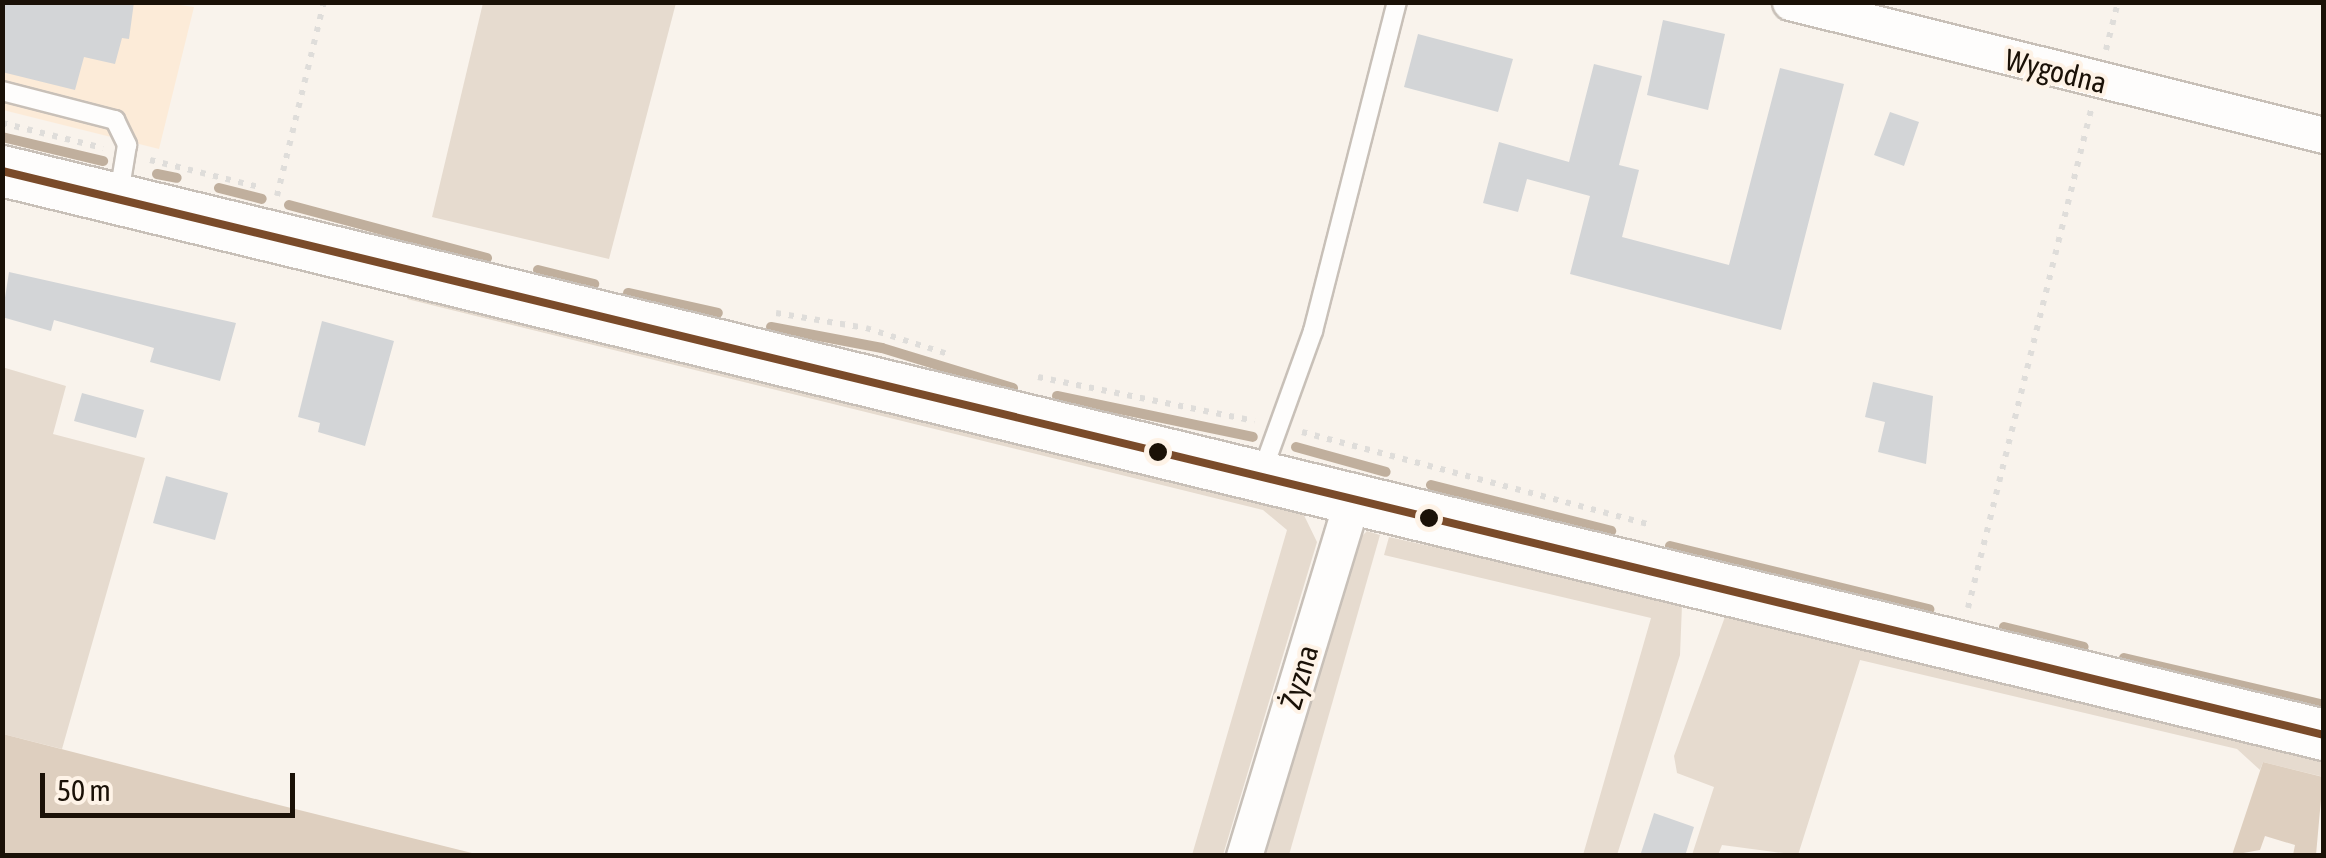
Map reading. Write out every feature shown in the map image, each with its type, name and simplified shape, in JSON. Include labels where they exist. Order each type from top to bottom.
[{"type":"street","name":"Wygodna","points":[[1790,2],[2324,136]]},
{"type":"street","points":[[2,171],[122,176],[1260,477],[1964,626],[2324,735]]},
{"type":"street","name":"Żyzna","points":[[1244,856],[1354,498]]},
{"type":"lane","points":[[1260,477],[1275,425],[1313,331],[1397,2]]},
{"type":"lane","points":[[2,91],[115,120],[122,176]]},
{"type":"path","points":[[273,214],[324,2]]},
{"type":"path","points":[[1964,626],[2118,2]]},
{"type":"path","points":[[2,123],[122,176],[273,214]]},
{"type":"path","points":[[273,214],[296,196]]},
{"type":"path","points":[[761,310],[866,328],[964,360]]},
{"type":"path","points":[[1018,372],[1275,425],[1668,530]]},
{"type":"path","points":[[1950,599],[1964,626]]},
{"type":"path","points":[[1964,626],[1988,608]]},
{"type":"shaded area","points":[[159,2],[194,7],[159,149],[3,110],[2,3]]},
{"type":"shaded area","points":[[483,3],[676,3],[609,259],[432,217]]},
{"type":"shaded area","points":[[421,291],[1300,507],[1317,542],[1223,855],[1192,855],[1287,530],[1263,510],[407,299]]},
{"type":"shaded area","points":[[2,367],[66,386],[53,434],[145,458],[62,749],[3,734]]},
{"type":"shaded area","points":[[1367,531],[1380,535],[1289,855],[1258,856],[1352,546]]},
{"type":"shaded area","points":[[1389,537],[1475,556],[1482,550],[1682,605],[1680,655],[1617,855],[1583,855],[1651,618],[1384,555]]},
{"type":"shaded area","points":[[1726,614],[2323,755],[2324,777],[2263,762],[2260,770],[2237,749],[1860,660],[1798,855],[1722,845],[1718,855],[1692,855],[1714,787],[1677,773],[1674,756]]},
{"type":"shaded area","points":[[3,734],[271,803],[480,855],[3,855]]},
{"type":"shaded area","points":[[2263,762],[2323,777],[2316,855],[2293,855],[2295,845],[2265,836],[2260,850],[2232,855]]},
{"type":"building","points":[[2,2],[134,2],[129,39],[122,38],[115,64],[84,57],[75,90],[2,72]]},
{"type":"building","points":[[1663,20],[1725,34],[1708,110],[1647,95]]},
{"type":"building","points":[[1418,34],[1513,59],[1498,112],[1404,87]]},
{"type":"building","points":[[1594,64],[1642,76],[1619,165],[1639,170],[1622,237],[1729,265],[1780,68],[1844,84],[1781,330],[1570,274],[1590,196],[1527,179],[1518,212],[1483,203],[1499,142],[1569,162]]},
{"type":"building","points":[[1890,112],[1919,122],[1904,166],[1874,155]]},
{"type":"building","points":[[9,272],[236,323],[220,381],[150,362],[154,348],[54,320],[51,331],[2,317]]},
{"type":"building","points":[[322,321],[394,341],[365,446],[318,432],[320,423],[298,417]]},
{"type":"building","points":[[1873,382],[1933,396],[1926,464],[1878,452],[1885,422],[1865,417]]},
{"type":"building","points":[[82,393],[144,410],[136,438],[74,421]]},
{"type":"building","points":[[166,476],[228,493],[215,540],[153,523]]},
{"type":"building","points":[[1654,813],[1694,827],[1685,856],[1640,856]]},
{"type":"waterway","points":[[2,137],[103,161]]},
{"type":"waterway","points":[[157,174],[177,178]]},
{"type":"waterway","points":[[219,188],[262,199]]},
{"type":"waterway","points":[[289,205],[487,258]]},
{"type":"waterway","points":[[538,270],[594,284]]},
{"type":"waterway","points":[[628,293],[718,313]]},
{"type":"waterway","points":[[771,327],[882,348],[1013,388]]},
{"type":"waterway","points":[[1057,396],[1253,437]]},
{"type":"waterway","points":[[1296,447],[1386,472]]},
{"type":"waterway","points":[[1431,485],[1611,531]]},
{"type":"waterway","points":[[1670,546],[1929,609]]},
{"type":"waterway","points":[[2004,627],[2084,647]]},
{"type":"waterway","points":[[2124,658],[2324,705]]},
{"type":"transit line","points":[[2,171],[2324,735]]}]
